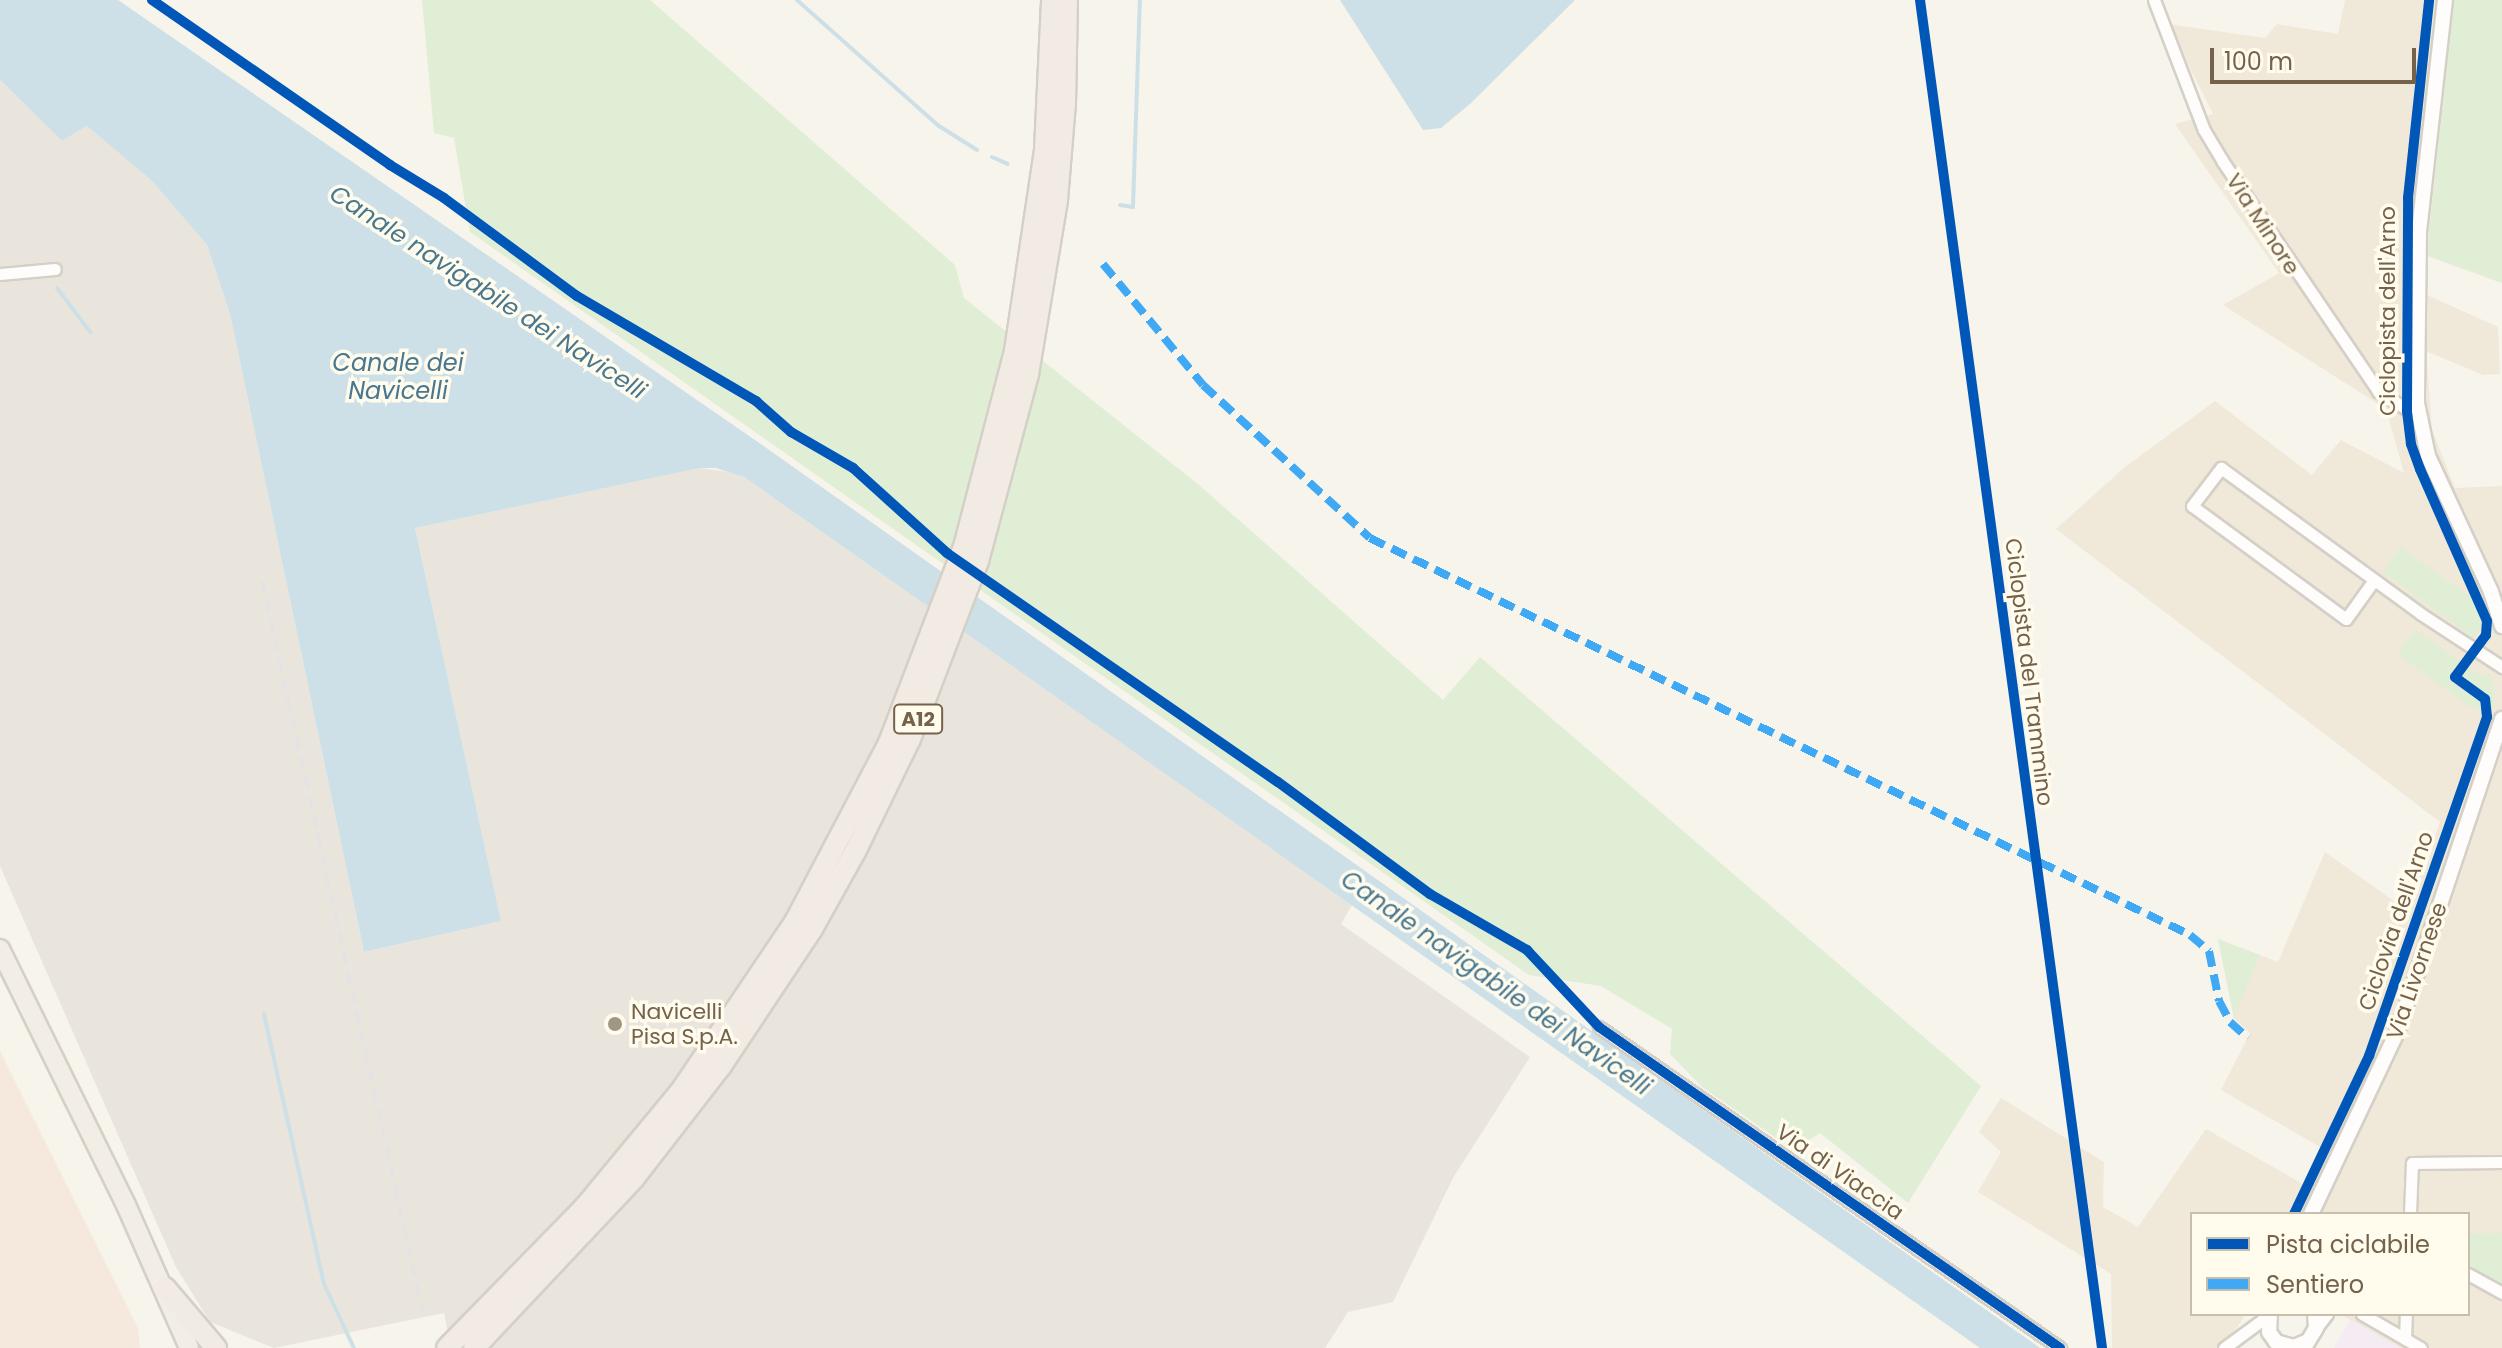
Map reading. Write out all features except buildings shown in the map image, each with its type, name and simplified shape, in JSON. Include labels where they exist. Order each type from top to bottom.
[{"type":"highway","name":"A12","points":[[1038,270],[1052,0]]},
{"type":"highway","name":"A12","points":[[461,1344],[585,1207],[681,1091],[776,953],[845,832],[908,699],[964,547],[1038,270],[1063,141],[1067,0]]},
{"type":"highway","points":[[0,949],[165,1288],[189,1348]]},
{"type":"highway","points":[[165,1288],[216,1348]]},
{"type":"highway","points":[[439,1348],[461,1344]]},
{"type":"street","name":"Via Minore","points":[[2154,0],[2204,130],[2282,255],[2378,391],[2419,417]]},
{"type":"street","points":[[2445,0],[2419,232],[2419,417],[2428,456],[2491,592],[2502,626]]},
{"type":"street","points":[[0,274],[55,269]]},
{"type":"street","points":[[2374,580],[2346,619],[2192,506],[2221,468],[2374,580],[2502,667]]},
{"type":"street","name":"Via Livornese","points":[[2312,1212],[2398,1030],[2502,719]]},
{"type":"street","name":"Via di Viaccia","points":[[1599,1027],[2060,1348]]},
{"type":"street","points":[[2410,1212],[2412,1163],[2502,1162]]},
{"type":"street","points":[[2470,1275],[2502,1293]]},
{"type":"street","points":[[2224,1348],[2245,1336],[2268,1316]]},
{"type":"street","points":[[2270,1316],[2276,1342]]},
{"type":"street","points":[[2245,1336],[2294,1347],[2325,1316]]},
{"type":"street","points":[[2363,1316],[2421,1348]]},
{"type":"street","points":[[2405,1339],[2406,1316]]},
{"type":"shaded area","points":[[2345,0],[2502,0],[2502,283],[2427,256],[2427,295],[2498,327],[2500,374],[2483,375],[2426,351],[2432,430],[2455,488],[2502,486],[2502,1348],[2400,1348],[2344,1316],[2470,1316],[2470,1212],[2190,1212],[2190,1316],[2244,1316],[2238,1327],[2217,1348],[2112,1348],[2111,1274],[1978,1192],[2001,1152],[1979,1132],[2001,1098],[2104,1162],[2103,1207],[2138,1227],[2206,1129],[2303,1184],[2320,1147],[2221,1090],[2250,1033],[2234,1018],[2218,939],[2278,962],[2325,852],[2408,911],[2440,822],[2056,529],[2125,467],[2215,401],[2312,475],[2341,440],[2404,473],[2386,409],[2223,305],[2279,273],[2175,124],[2213,114],[2168,24],[2265,38],[2277,24],[2338,34]]},
{"type":"shaded area","points":[[0,80],[62,141],[87,126],[152,181],[207,245],[230,314],[364,952],[501,921],[415,528],[700,468],[731,472],[744,477],[1352,905],[1341,924],[1530,1057],[1453,1178],[1393,1302],[1348,1312],[1325,1348],[451,1348],[444,1313],[274,1348],[210,1322],[176,1267],[0,866]]},
{"type":"shaded area","points":[[0,1051],[138,1328],[140,1348],[0,1348]]},
{"type":"shaded area","points":[[2350,1320],[2400,1348],[2334,1348]]},
{"type":"green space","points":[[422,0],[650,0],[955,265],[964,298],[1199,485],[1443,700],[1480,657],[1981,1086],[1908,1203],[1820,1133],[1794,1150],[1702,1087],[1670,1054],[1672,1029],[1601,986],[1529,975],[470,232],[454,138],[434,133]]},
{"type":"green space","points":[[2454,0],[2502,0],[2502,283],[2427,255]]},
{"type":"green space","points":[[2400,547],[2475,600],[2482,627],[2473,638],[2383,572]]},
{"type":"green space","points":[[2415,629],[2482,677],[2490,673],[2495,691],[2494,708],[2483,703],[2476,711],[2397,654]]},
{"type":"green space","points":[[2218,939],[2260,955],[2234,1018]]},
{"type":"green space","points":[[2502,1233],[2502,1286],[2470,1268],[2470,1234]]},
{"type":"water","name":"Canale dei Navicelli","points":[[0,0],[118,0],[765,447],[2040,1348],[1980,1348],[744,477],[716,468],[700,468],[415,528],[501,921],[364,952],[230,314],[207,245],[152,181],[87,126],[62,141],[0,80]]},
{"type":"water","points":[[1340,0],[1575,0],[1471,103],[1441,128],[1423,130]]},
{"type":"waterway","points":[[797,0],[939,126],[977,150]]},
{"type":"waterway","points":[[1120,205],[1133,207],[1140,0]]},
{"type":"waterway","points":[[992,157],[1008,164]]},
{"type":"waterway","points":[[57,288],[91,333]]},
{"type":"waterway","points":[[264,1014],[324,1284],[354,1348]]},
{"type":"railway","points":[[262,581],[423,1313]]},
{"type":"marked path","points":[[1103,264],[1203,385],[1370,538],[2190,935],[2209,951],[2219,1001],[2230,1022],[2248,1038]]},
{"type":"cycle path","points":[[152,0],[390,165],[444,198],[577,296],[756,401],[791,432],[853,468],[947,553],[1278,782],[1430,894],[1527,950],[1599,1027],[2060,1348]]},
{"type":"cycle path","name":"Ciclopista del Trammino","points":[[1920,0],[2102,1348]]},
{"type":"cycle path","name":"Ciclopista dell'Arno","points":[[2295,1212],[2369,1056],[2487,717],[2485,699],[2455,677],[2486,635],[2487,621],[2420,469],[2411,444],[2407,410],[2408,198],[2429,0]]},
{"type":"place","name":"Navicelli Pisa S.p.A.","points":[[615,1024]]},
{"type":"water label","name":"Canale navigabile dei Navicelli","points":[[488,292]]},
{"type":"water label","name":"Canale navigabile dei Navicelli","points":[[1496,983]]}]
